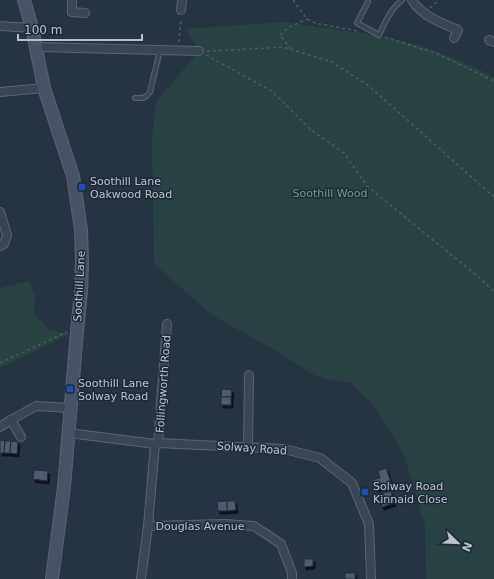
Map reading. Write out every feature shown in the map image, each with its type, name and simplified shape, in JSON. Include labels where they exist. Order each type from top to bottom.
[{"type":"main road","name":"Soothill Lane","points":[[24,0],[32,28],[44,88],[73,176],[80,230],[82,262],[81,292],[64,488],[52,579]]},
{"type":"street","points":[[72,0],[72,12],[85,14]]},
{"type":"street","points":[[181,10],[182,0]]},
{"type":"street","points":[[412,0],[424,14],[458,30],[454,38]]},
{"type":"street","points":[[0,26],[32,28]]},
{"type":"street","points":[[36,47],[199,51]]},
{"type":"street","points":[[0,92],[44,88]]},
{"type":"street","points":[[0,212],[7,235],[4,244],[0,246]]},
{"type":"street","name":"Follingworth Road","points":[[141,579],[148,526],[167,324]]},
{"type":"street","points":[[248,447],[249,375]]},
{"type":"street","points":[[0,427],[36,406],[70,408]]},
{"type":"street","points":[[11,420],[22,436]]},
{"type":"street","name":"Solway Road","points":[[68,433],[156,443],[284,449],[320,458],[352,483],[370,524],[371,579]]},
{"type":"street","name":"Douglas Avenue","points":[[148,526],[225,524],[254,526],[281,544],[292,573],[292,579]]},
{"type":"lane","points":[[368,2],[357,23],[379,35],[386,20],[396,5],[402,0]]},
{"type":"lane","points":[[135,98],[147,97],[150,92],[160,50]]},
{"type":"path","points":[[293,0],[307,19],[315,23],[360,32]]},
{"type":"path","points":[[424,14],[439,0]]},
{"type":"path","points":[[179,50],[181,10]]},
{"type":"path","points":[[291,49],[280,35],[291,26],[307,19]]},
{"type":"path","points":[[379,35],[438,54],[494,81]]},
{"type":"path","points":[[199,51],[283,47],[332,62],[369,86],[494,197]]},
{"type":"path","points":[[199,51],[270,90],[310,129],[344,153],[367,186],[481,279],[494,292]]},
{"type":"path","points":[[0,363],[70,331],[77,331]]},
{"type":"green space","name":"Soothill Wood","points":[[282,22],[369,34],[422,46],[470,65],[494,77],[494,579],[426,579],[425,526],[404,454],[372,403],[351,383],[314,375],[270,347],[213,316],[154,264],[152,139],[156,102],[199,51],[186,29]]},
{"type":"green space","points":[[29,281],[35,296],[34,313],[49,330],[69,334],[0,368],[0,288]]},
{"type":"building","points":[[222,389],[232,390],[231,397],[221,397]]},
{"type":"building","points":[[221,397],[231,397],[231,405],[221,405]]},
{"type":"building","points":[[0,440],[5,441],[4,453],[0,453]]},
{"type":"building","points":[[5,441],[11,441],[10,453],[4,453]]},
{"type":"building","points":[[11,441],[18,442],[17,454],[10,453]]},
{"type":"building","points":[[386,468],[392,485],[376,489],[373,480],[380,478],[378,471]]},
{"type":"building","points":[[34,470],[48,471],[47,481],[33,479]]},
{"type":"building","points":[[391,491],[394,503],[382,507],[378,495]]},
{"type":"building","points":[[227,501],[235,501],[236,510],[227,511]]},
{"type":"building","points":[[227,501],[227,511],[218,511],[217,502]]},
{"type":"building","points":[[304,559],[313,559],[313,566],[304,567]]},
{"type":"building","points":[[345,573],[355,573],[355,579],[345,579]]},
{"type":"place","name":"Soothill Lane Oakwood Road","points":[[82,187]]},
{"type":"place","name":"Soothill Lane Solway Road","points":[[70,389]]},
{"type":"place","name":"Solway Road Kinnaid Close","points":[[365,492]]}]
